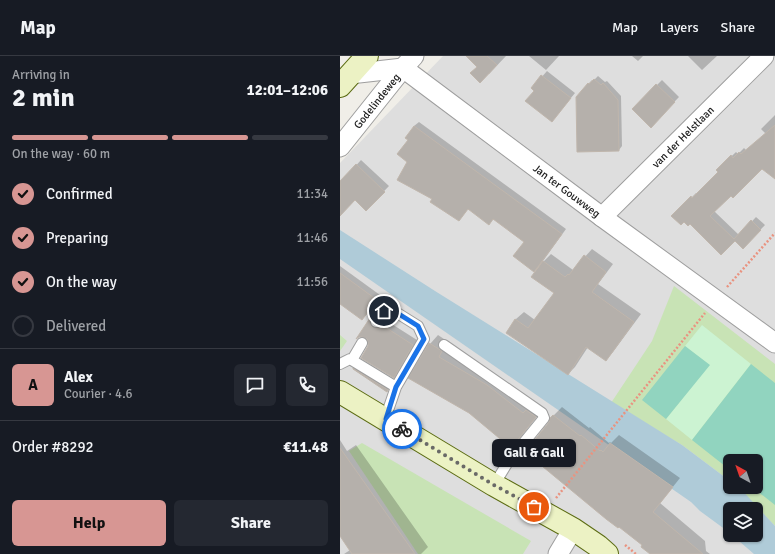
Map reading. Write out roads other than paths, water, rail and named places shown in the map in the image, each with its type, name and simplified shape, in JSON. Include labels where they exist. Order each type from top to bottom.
[{"type":"street","points":[[345,80],[367,56]]},
{"type":"street","name":"van der Helstlaan","points":[[602,217],[764,56]]},
{"type":"street","points":[[345,80],[409,62]]},
{"type":"street","name":"Jan ter Gouwweg","points":[[409,62],[602,217],[775,343]]},
{"type":"street","name":"Godelindeweg","points":[[340,147],[409,62]]},
{"type":"street","points":[[340,392],[494,485],[573,529],[607,554]]},
{"type":"street","points":[[558,554],[573,529]]},
{"type":"lane","points":[[376,322],[384,311],[394,311],[418,326],[424,339],[396,387],[386,419]]},
{"type":"lane","points":[[352,360],[362,343]]},
{"type":"lane","points":[[444,345],[542,413],[544,418],[508,462],[494,485]]},
{"type":"lane","points":[[340,364],[350,358],[396,387]]},
{"type":"water","points":[[340,230],[682,445],[723,476],[723,494],[746,494],[753,502],[723,502],[723,528],[700,511],[691,502],[340,259]]},
{"type":"water","points":[[763,513],[775,526],[775,554],[754,554],[740,542],[763,542]]},
{"type":"place","name":"Gall & Gall","points":[[534,507]]}]
